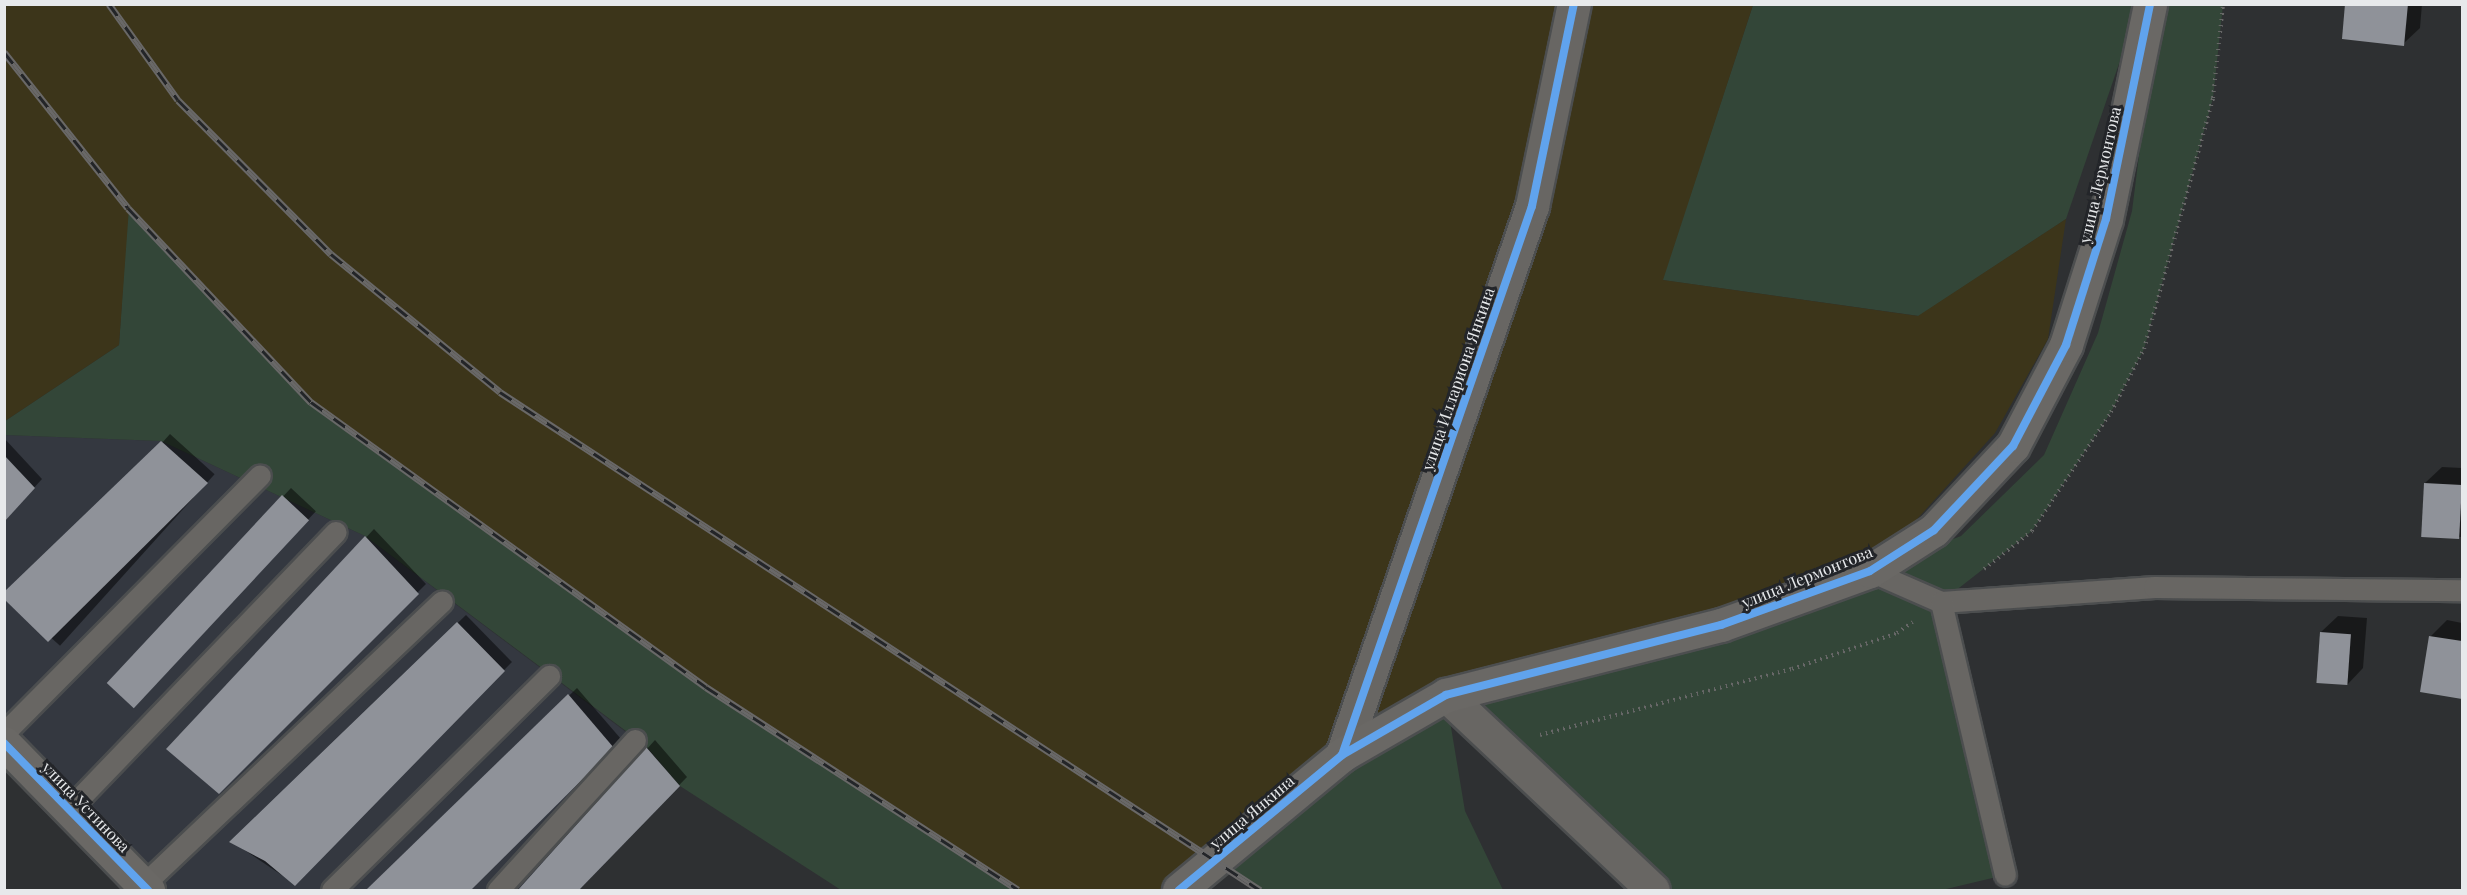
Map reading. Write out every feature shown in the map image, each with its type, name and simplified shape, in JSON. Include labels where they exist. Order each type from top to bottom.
[{"type":"street","name":"улица Иллариона Янкина","points":[[1342,755],[1532,206],[1574,4]]},
{"type":"street","name":"улица Лермонтова","points":[[1342,755],[1446,695],[1721,625],[1870,570],[1934,530],[2013,446],[2066,345],[2106,219],[2150,4]]},
{"type":"street","points":[[1446,695],[1653,891]]},
{"type":"street","name":"улица Устинова","points":[[4,743],[146,888]]},
{"type":"street","name":"улица Янкина","points":[[1179,891],[1342,755]]},
{"type":"lane","points":[[4,733],[260,475]]},
{"type":"lane","points":[[70,808],[336,532]]},
{"type":"lane","points":[[1870,570],[1941,602],[2154,587],[2463,590]]},
{"type":"lane","points":[[146,888],[442,601]]},
{"type":"lane","points":[[1941,602],[2005,874]]},
{"type":"lane","points":[[332,891],[549,676]]},
{"type":"lane","points":[[498,891],[635,740]]},
{"type":"shaded area","points":[[5,435],[161,441],[365,536],[646,747],[680,786],[579,890],[148,890],[5,743]]},
{"type":"green space","points":[[1753,5],[2139,5],[2066,219],[1919,316],[1662,280]]},
{"type":"green space","points":[[2158,5],[2223,5],[2213,98],[2144,349],[2111,412],[2032,531],[1941,602],[2005,875],[1942,890],[1653,890],[1446,697],[1465,811],[1503,890],[1260,890],[1214,861],[1446,695],[1870,571],[1961,536],[2044,455],[2098,333],[2132,211]]},
{"type":"green space","points":[[128,208],[311,402],[706,687],[1018,890],[841,890],[680,786],[646,746],[365,536],[161,441],[5,435],[5,421],[119,345]]},
{"type":"sand","points":[[5,5],[1753,5],[1663,280],[1918,316],[2066,219],[2048,339],[1995,433],[1870,571],[1446,695],[1179,890],[1018,890],[706,687],[311,402],[129,208],[119,345],[5,421]]},
{"type":"building","points":[[2345,4],[2408,4],[2404,46],[2342,39]]},
{"type":"building","points":[[161,441],[208,483],[48,642],[4,599],[4,592]]},
{"type":"building","points":[[4,455],[35,488],[4,522]]},
{"type":"building","points":[[2424,483],[2462,485],[2459,539],[2421,537]]},
{"type":"building","points":[[282,495],[309,520],[134,708],[107,683]]},
{"type":"building","points":[[365,536],[419,594],[219,794],[166,749]]},
{"type":"building","points":[[457,622],[505,671],[295,886],[265,861],[229,842]]},
{"type":"building","points":[[2320,632],[2351,634],[2347,685],[2316,683]]},
{"type":"building","points":[[2429,636],[2462,641],[2462,699],[2420,692]]},
{"type":"building","points":[[568,694],[614,748],[471,890],[366,890]]},
{"type":"building","points":[[646,747],[680,786],[579,890],[518,890]]},
{"type":"railway","points":[[109,4],[178,100],[331,254],[500,392],[1260,890]]},
{"type":"railway","points":[[4,52],[128,208],[311,402],[706,687],[1018,890]]},
{"type":"cycle path","points":[[1342,755],[1532,206],[1574,4]]},
{"type":"cycle path","points":[[1179,890],[1342,755],[1446,695],[1721,625],[1870,571],[1934,530],[2013,446],[2066,345],[2106,219],[2150,4]]},
{"type":"cycle path","points":[[4,743],[148,890]]}]
